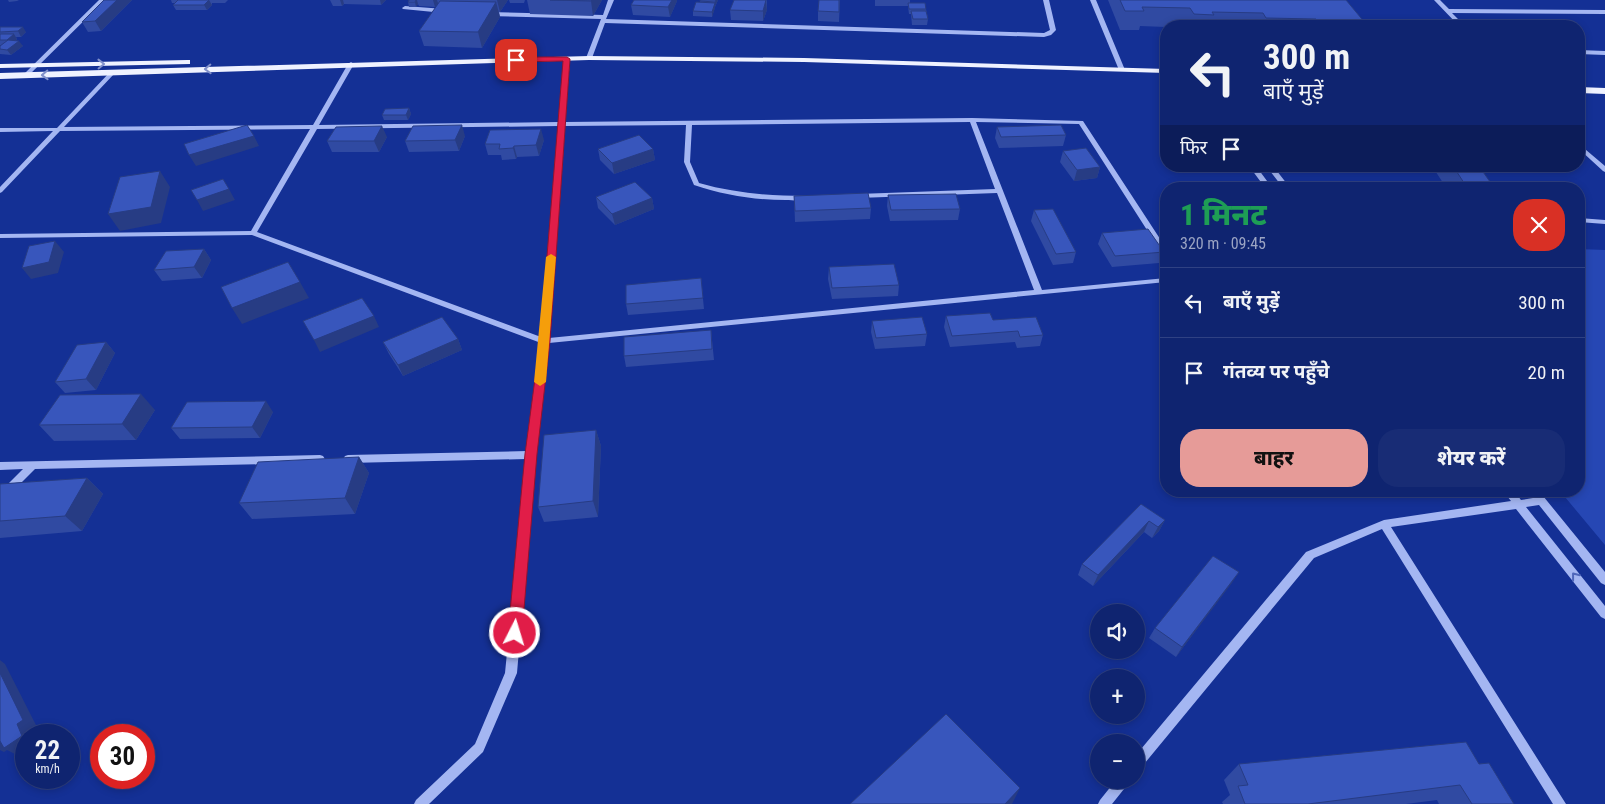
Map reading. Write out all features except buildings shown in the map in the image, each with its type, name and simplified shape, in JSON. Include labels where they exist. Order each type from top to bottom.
[{"type":"main road","points":[[0,76],[567,59],[590,56]]},
{"type":"main road","points":[[0,66],[590,56],[1121,68],[1160,71]]},
{"type":"main road","points":[[1121,68],[1160,67]]},
{"type":"main road","points":[[1585,86],[1605,87]]},
{"type":"main road","points":[[1585,90],[1605,91]]},
{"type":"street","points":[[25,76],[34,65],[102,0]]},
{"type":"street","points":[[590,56],[611,0]]},
{"type":"street","points":[[480,14],[1044,35],[1049,34],[1052,30],[1046,0]]},
{"type":"street","points":[[1093,0],[1121,68]]},
{"type":"street","points":[[1437,0],[1456,20]]},
{"type":"street","points":[[405,8],[453,12]]},
{"type":"street","points":[[1448,11],[1605,12]]},
{"type":"street","points":[[1585,52],[1605,53]]},
{"type":"street","points":[[420,804],[479,748],[511,673],[531,454],[545,341],[560,124],[567,59]]},
{"type":"street","points":[[252,233],[351,64]]},
{"type":"street","points":[[0,191],[112,73]]},
{"type":"street","points":[[0,130],[972,120],[1081,122],[1160,244]]},
{"type":"street","points":[[972,120],[1038,292]]},
{"type":"street","points":[[689,123],[688,162],[696,184],[721,193],[777,199],[816,198]]},
{"type":"street","points":[[1585,152],[1605,170]]},
{"type":"street","points":[[1257,172],[1265,182]]},
{"type":"street","points":[[1274,172],[1282,182]]},
{"type":"street","points":[[0,181],[10,181]]},
{"type":"street","points":[[854,196],[1000,191]]},
{"type":"street","points":[[1585,220],[1605,222]]},
{"type":"street","points":[[0,236],[252,233],[545,341],[1160,281]]},
{"type":"street","points":[[0,466],[531,454]]},
{"type":"street","points":[[0,498],[32,466]]},
{"type":"street","points":[[1513,497],[1605,614]]},
{"type":"street","points":[[1537,497],[1605,580]]},
{"type":"street","points":[[1145,754],[1310,555],[1384,524],[1541,502]]},
{"type":"street","points":[[1384,524],[1560,804]]},
{"type":"street","points":[[1104,804],[1116,789]]},
{"type":"shaded area","points":[[1585,249],[1605,250],[1605,545],[1565,497],[1585,497]]},
{"type":"slow traffic","points":[[540,382],[551,257]]},
{"type":"route","points":[[515,633],[531,454],[545,341],[560,124],[567,59],[516,60]]}]
